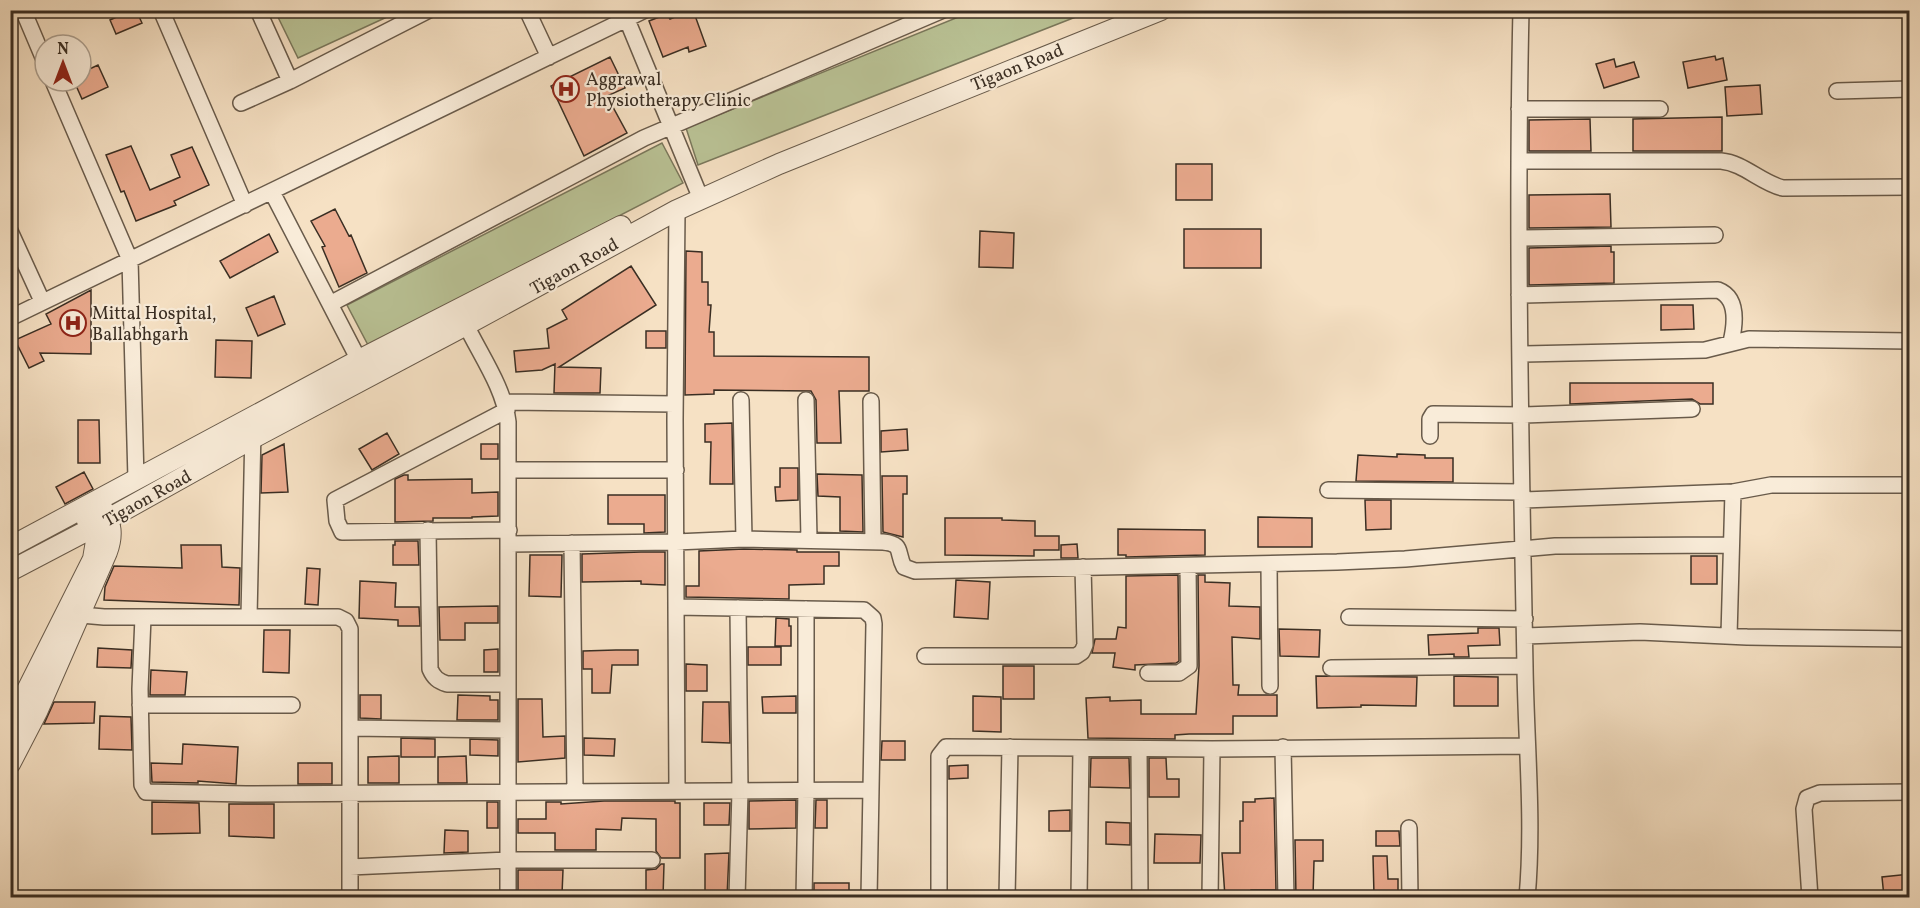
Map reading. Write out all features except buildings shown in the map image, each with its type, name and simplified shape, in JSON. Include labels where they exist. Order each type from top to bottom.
[{"type":"street","points":[[23,10],[33,34]]},
{"type":"street","points":[[161,10],[245,205]]},
{"type":"street","points":[[258,10],[290,81]]},
{"type":"street","points":[[242,103],[429,10]]},
{"type":"street","points":[[527,10],[549,57]]},
{"type":"street","points":[[10,318],[549,57],[625,15],[645,10]]},
{"type":"street","points":[[330,304],[634,143],[943,10]]},
{"type":"street","points":[[10,547],[252,417],[364,368],[698,193],[1125,10]]},
{"type":"street","name":"Tigaon Road","points":[[10,571],[109,519],[255,437],[364,368],[466,326],[676,210],[698,193],[829,144],[1161,10]]},
{"type":"street","points":[[1521,10],[1519,295],[1525,666],[1531,836],[1527,897]]},
{"type":"street","points":[[625,15],[698,193]]},
{"type":"street","points":[[1838,91],[1910,89]]},
{"type":"street","points":[[58,93],[130,260],[136,479]]},
{"type":"street","points":[[1519,110],[1660,110]]},
{"type":"street","points":[[1519,160],[1721,161],[1742,168],[1772,185],[1783,188],[1910,187]]},
{"type":"street","points":[[272,192],[364,368]]},
{"type":"street","points":[[676,210],[677,791]]},
{"type":"street","points":[[10,231],[42,301]]},
{"type":"street","points":[[1519,238],[1715,235]]},
{"type":"street","points":[[1519,295],[1718,290],[1727,296],[1733,308],[1736,321],[1731,342]]},
{"type":"street","points":[[466,326],[505,406],[509,470],[508,897]]},
{"type":"street","points":[[1520,354],[1688,351],[1718,348],[1731,342],[1749,339],[1910,341]]},
{"type":"street","points":[[741,400],[744,539]]},
{"type":"street","points":[[806,400],[809,539]]},
{"type":"street","points":[[871,401],[873,541]]},
{"type":"street","points":[[675,404],[505,406],[335,500],[337,521],[342,532],[428,530],[572,543],[744,539],[873,541],[894,543],[898,546],[904,567],[915,571],[1405,559],[1555,546],[1731,545]]},
{"type":"street","points":[[1430,436],[1430,419],[1433,414],[1521,415],[1692,410]]},
{"type":"street","points":[[249,617],[255,437],[252,417]]},
{"type":"street","points":[[509,470],[676,470]]},
{"type":"street","points":[[1328,490],[1522,496],[1733,492],[1771,485],[1910,485]]},
{"type":"street","points":[[1729,636],[1733,492]]},
{"type":"street","points":[[10,764],[38,711],[111,543],[109,519],[89,505]]},
{"type":"street","points":[[10,724],[93,559],[96,541],[89,505]]},
{"type":"street","points":[[428,530],[430,669],[438,681],[447,684],[507,684]]},
{"type":"street","points":[[572,543],[575,791]]},
{"type":"street","points":[[1269,564],[1270,686]]},
{"type":"street","points":[[1148,673],[1179,673],[1189,666],[1188,566]]},
{"type":"street","points":[[925,656],[1076,656],[1082,652],[1085,645],[1083,567]]},
{"type":"street","points":[[676,607],[864,610],[873,618],[869,897]]},
{"type":"street","points":[[738,608],[740,791],[738,897]]},
{"type":"street","points":[[804,897],[806,609]]},
{"type":"street","points":[[81,615],[330,617],[346,621],[350,629],[350,897]]},
{"type":"street","points":[[143,617],[140,705],[143,787],[146,792],[246,794],[870,790]]},
{"type":"street","points":[[1349,617],[1525,619]]},
{"type":"street","points":[[1525,636],[1640,632],[1910,639]]},
{"type":"street","points":[[1331,668],[1525,666]]},
{"type":"street","points":[[140,705],[292,705]]},
{"type":"street","points":[[350,728],[507,730]]},
{"type":"street","points":[[939,897],[938,788],[940,752],[946,747],[1212,749],[1527,746]]},
{"type":"street","points":[[1007,897],[1010,747]]},
{"type":"street","points":[[1282,747],[1286,897]]},
{"type":"street","points":[[1079,897],[1081,748]]},
{"type":"street","points":[[1139,749],[1140,897]]},
{"type":"street","points":[[1210,897],[1212,749]]},
{"type":"street","points":[[1810,897],[1804,810],[1807,798],[1820,793],[1910,792]]},
{"type":"street","points":[[1409,828],[1410,897]]},
{"type":"street","points":[[350,867],[508,860],[652,860]]},
{"type":"green space","points":[[275,11],[400,11],[298,58]]},
{"type":"green space","points":[[973,11],[1091,11],[698,165],[686,128]]},
{"type":"green space","points":[[662,143],[683,183],[368,345],[347,305]]},
{"type":"place","name":"Aggrawal Physiotherapy Clinic","points":[[566,89]]},
{"type":"place","name":"Mittal Hospital, Ballabhgarh","points":[[73,323]]}]
